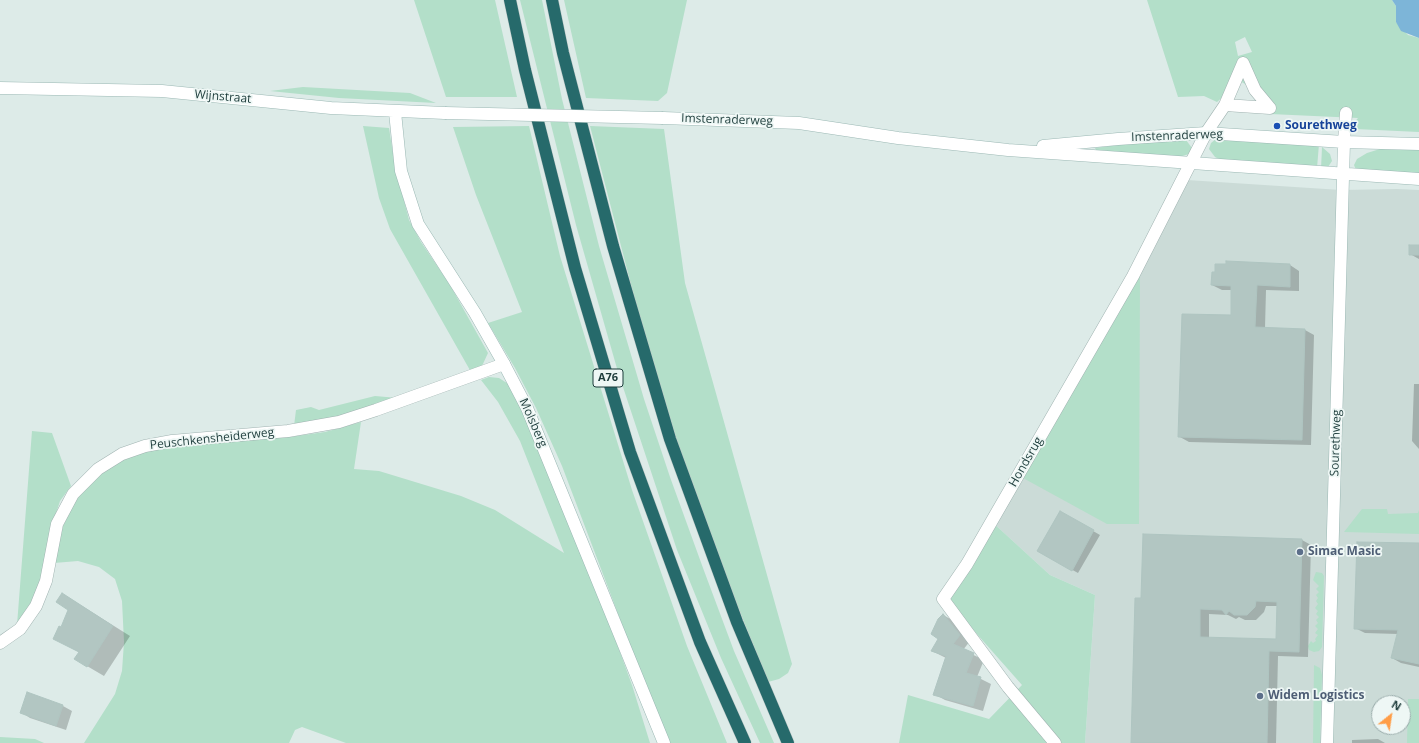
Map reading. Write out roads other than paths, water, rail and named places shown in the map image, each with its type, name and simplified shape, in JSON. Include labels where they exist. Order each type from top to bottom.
[{"type":"highway","name":"A76","points":[[510,0],[525,70],[575,268],[630,452],[700,642],[745,743]]},
{"type":"highway","points":[[552,0],[563,53],[611,238],[670,439],[737,622],[788,743]]},
{"type":"street","name":"Wijnstraat","points":[[0,88],[162,91],[331,108],[445,113]]},
{"type":"street","points":[[1193,162],[1206,133],[1225,105]]},
{"type":"street","name":"Molsberg","points":[[395,112],[401,171],[406,192],[418,224],[475,313],[504,364],[540,437],[664,743]]},
{"type":"street","name":"Imstenraderweg","points":[[445,113],[799,123],[898,138],[1008,150],[1419,179]]},
{"type":"street","name":"Sourethweg","points":[[1327,743],[1342,174],[1346,113]]},
{"type":"street","name":"Imstenraderweg","points":[[1008,150],[1118,139],[1206,133],[1344,142],[1419,144]]},
{"type":"street","name":"Hondsrug","points":[[1055,743],[1008,687],[943,599],[967,564],[1133,276],[1193,162]]},
{"type":"street","name":"Peuschkensheiderweg","points":[[0,643],[20,629],[36,606],[46,581],[57,524],[73,494],[98,469],[122,454],[145,446],[172,441],[288,431],[339,422],[504,364]]},
{"type":"water","points":[[1392,0],[1419,0],[1419,38],[1401,31],[1396,22],[1396,6]]},
{"type":"place","name":"Sourethweg","points":[[1277,126]]},
{"type":"place","name":"Simac Masic","points":[[1300,552]]},
{"type":"place","name":"Widem Logistics","points":[[1260,696]]}]
